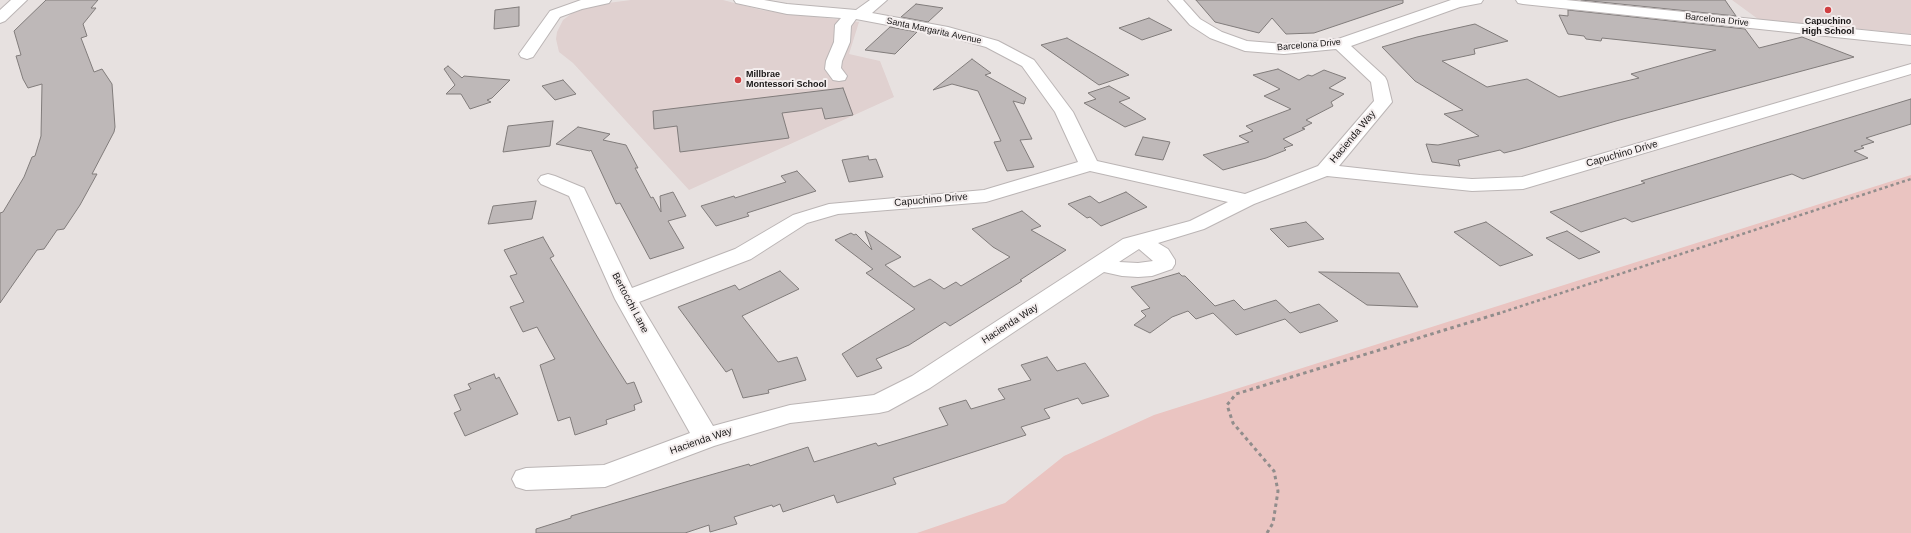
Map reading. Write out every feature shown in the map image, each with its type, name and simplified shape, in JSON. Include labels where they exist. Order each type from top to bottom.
[{"type":"street","points":[[0,18],[20,0]]},
{"type":"street","points":[[527,54],[555,14],[578,5],[604,0]]},
{"type":"street","name":"Santa Margarita Avenue","points":[[741,0],[787,9],[855,15],[948,32],[992,44],[1028,63],[1064,112],[1089,165]]},
{"type":"street","points":[[838,76],[832,69],[842,42],[843,25],[855,15],[880,0]]},
{"type":"street","name":"Barcelona Drive","points":[[1175,0],[1195,22],[1216,35],[1245,46],[1284,49],[1340,44],[1452,2],[1476,0]]},
{"type":"street","name":"Barcelona Drive","points":[[1523,0],[1911,40]]},
{"type":"street","name":"Hacienda Way","points":[[526,479],[605,476],[706,438],[790,414],[879,404],[921,382],[1131,244],[1197,225],[1247,200],[1325,170],[1383,102],[1379,81],[1340,44]]},
{"type":"street","name":"Capuchino Drive","points":[[1325,170],[1420,181],[1472,185],[1523,183],[1911,69]]},
{"type":"street","name":"Capuchino Drive","points":[[626,299],[743,254],[800,219],[836,208],[986,196],[1089,165],[1247,200]]},
{"type":"street","name":"Bertocchi Lane","points":[[548,180],[578,192],[626,299],[706,438]]},
{"type":"street","points":[[1101,264],[1122,269],[1138,270],[1152,269],[1164,264],[1164,260],[1160,254],[1142,241]]},
{"type":"path","points":[[1267,533],[1273,523],[1278,491],[1274,471],[1233,423],[1227,405],[1236,394],[1461,326],[1911,179]]},
{"type":"shaded area","name":"Millbrae Montessori School","points":[[631,0],[723,0],[761,10],[859,22],[849,54],[880,61],[894,97],[689,190],[573,63],[559,52],[556,39],[557,32],[563,20],[571,14],[578,10],[600,4]]},
{"type":"shaded area","name":"Capuchino High School","points":[[1732,0],[1911,0],[1911,34],[1758,19]]},
{"type":"shaded area","points":[[1911,175],[1911,533],[917,533],[1005,503],[1064,456],[1154,415]]},
{"type":"building","points":[[46,0],[98,0],[91,8],[96,8],[83,24],[87,36],[81,38],[94,72],[102,69],[112,84],[115,127],[114,132],[92,174],[97,174],[80,205],[64,229],[57,230],[44,249],[37,250],[0,303],[0,213],[3,212],[24,177],[32,157],[35,156],[41,136],[42,84],[28,88],[23,79],[16,56],[21,55],[14,31]]},
{"type":"building","points":[[1196,0],[1403,0],[1403,3],[1314,33],[1286,34],[1272,18],[1259,33],[1215,22]]},
{"type":"building","points":[[1581,0],[1725,0],[1736,16]]},
{"type":"building","points":[[916,4],[943,8],[928,22],[901,17]]},
{"type":"building","points":[[519,7],[519,26],[494,29],[495,10]]},
{"type":"building","points":[[1568,10],[1745,29],[1759,48],[1802,37],[1854,57],[1616,121],[1520,149],[1504,153],[1500,150],[1458,160],[1460,166],[1432,162],[1426,144],[1438,145],[1479,136],[1444,114],[1463,110],[1415,81],[1382,47],[1417,37],[1475,24],[1508,41],[1474,49],[1475,54],[1442,61],[1487,87],[1527,79],[1559,97],[1639,78],[1631,74],[1716,50],[1602,38],[1601,41],[1586,39],[1584,36],[1568,34],[1559,15],[1568,16]]},
{"type":"building","points":[[1149,18],[1172,30],[1142,40],[1119,28]]},
{"type":"building","points":[[890,27],[917,32],[895,54],[865,50]]},
{"type":"building","points":[[1067,38],[1129,75],[1099,85],[1041,45]]},
{"type":"building","points":[[972,59],[991,73],[985,75],[1026,98],[1024,104],[1013,101],[1032,139],[1020,140],[1034,167],[1007,171],[994,142],[1001,141],[978,91],[952,84],[933,90]]},
{"type":"building","points":[[448,66],[462,78],[464,76],[510,80],[492,98],[487,100],[491,102],[470,109],[461,94],[446,94],[455,85],[444,69]]},
{"type":"building","points":[[1278,69],[1299,80],[1308,75],[1312,76],[1324,70],[1346,78],[1329,88],[1344,94],[1331,102],[1333,106],[1306,120],[1312,123],[1302,128],[1305,129],[1283,139],[1293,145],[1284,148],[1286,150],[1266,158],[1223,170],[1203,155],[1249,142],[1239,136],[1253,131],[1246,126],[1291,109],[1264,96],[1280,89],[1253,75]]},
{"type":"building","points":[[563,80],[576,94],[555,100],[542,86]]},
{"type":"building","points":[[1109,86],[1130,98],[1119,102],[1146,119],[1125,127],[1084,103],[1096,99],[1088,93]]},
{"type":"building","points":[[843,88],[853,115],[825,119],[822,108],[782,113],[789,138],[680,152],[677,126],[654,129],[653,111]]},
{"type":"building","points":[[1911,99],[1911,124],[1866,138],[1874,142],[1861,146],[1864,148],[1854,151],[1868,158],[1803,179],[1792,174],[1632,222],[1625,218],[1581,232],[1550,212],[1645,183],[1641,181]]},
{"type":"building","points":[[553,121],[550,146],[503,152],[508,126]]},
{"type":"building","points":[[578,127],[610,134],[603,140],[626,145],[638,168],[635,168],[651,198],[653,197],[661,212],[660,196],[673,192],[686,216],[668,221],[684,248],[650,259],[620,203],[616,204],[591,150],[556,144]]},
{"type":"building","points":[[1143,137],[1170,142],[1163,160],[1135,155]]},
{"type":"building","points":[[868,156],[869,160],[876,159],[883,177],[849,182],[842,160]]},
{"type":"building","points":[[797,171],[816,191],[747,213],[749,216],[716,226],[701,206],[734,196],[735,198],[786,182],[781,176]]},
{"type":"building","points":[[1126,192],[1147,207],[1101,226],[1090,217],[1087,218],[1068,204],[1090,196],[1099,203]]},
{"type":"building","points":[[536,201],[532,219],[488,224],[493,206]]},
{"type":"building","points":[[1022,211],[1041,226],[1031,230],[1066,250],[1020,280],[1022,281],[950,326],[945,322],[909,345],[876,359],[882,368],[857,377],[842,354],[915,309],[866,273],[873,269],[835,240],[851,233],[854,235],[856,234],[872,250],[865,231],[901,257],[885,265],[914,287],[930,279],[944,289],[956,282],[961,286],[1010,257],[993,247],[972,229]]},
{"type":"building","points":[[1306,222],[1324,239],[1288,247],[1270,229]]},
{"type":"building","points":[[1486,222],[1533,255],[1500,266],[1454,232]]},
{"type":"building","points":[[1567,231],[1600,252],[1579,259],[1546,238]]},
{"type":"building","points":[[543,237],[554,256],[550,258],[598,338],[627,384],[634,382],[642,402],[634,405],[635,410],[606,420],[607,424],[575,435],[570,417],[558,421],[540,365],[555,359],[537,327],[523,332],[510,307],[524,302],[510,276],[517,274],[504,250]]},
{"type":"building","points":[[780,271],[799,289],[742,316],[778,362],[797,357],[806,380],[768,390],[769,393],[743,398],[732,369],[726,372],[678,307],[735,285],[739,290]]},
{"type":"building","points":[[1319,272],[1399,273],[1418,307],[1367,305]]},
{"type":"building","points":[[1179,273],[1182,276],[1185,276],[1215,306],[1234,300],[1244,310],[1276,300],[1290,313],[1319,304],[1338,321],[1300,333],[1285,319],[1236,335],[1213,313],[1196,319],[1188,311],[1172,317],[1150,333],[1134,325],[1146,316],[1141,311],[1150,308],[1131,287]]},
{"type":"building","points":[[1047,357],[1057,371],[1085,363],[1109,396],[1082,404],[1078,398],[1044,409],[1050,418],[1021,427],[1026,435],[893,478],[896,484],[837,503],[834,495],[783,512],[780,504],[773,507],[772,505],[734,517],[737,524],[710,532],[709,525],[685,533],[536,533],[536,529],[571,518],[571,516],[749,464],[750,466],[808,447],[814,462],[876,443],[878,446],[948,425],[939,408],[966,400],[971,409],[1005,399],[998,389],[1031,380],[1021,365]]},
{"type":"building","points":[[494,374],[496,379],[499,377],[518,414],[465,436],[454,413],[461,410],[454,395],[471,389],[468,384]]},
{"type":"place","name":"Capuchino High School","points":[[1828,10]]},
{"type":"place","name":"Millbrae Montessori School","points":[[738,80]]}]
